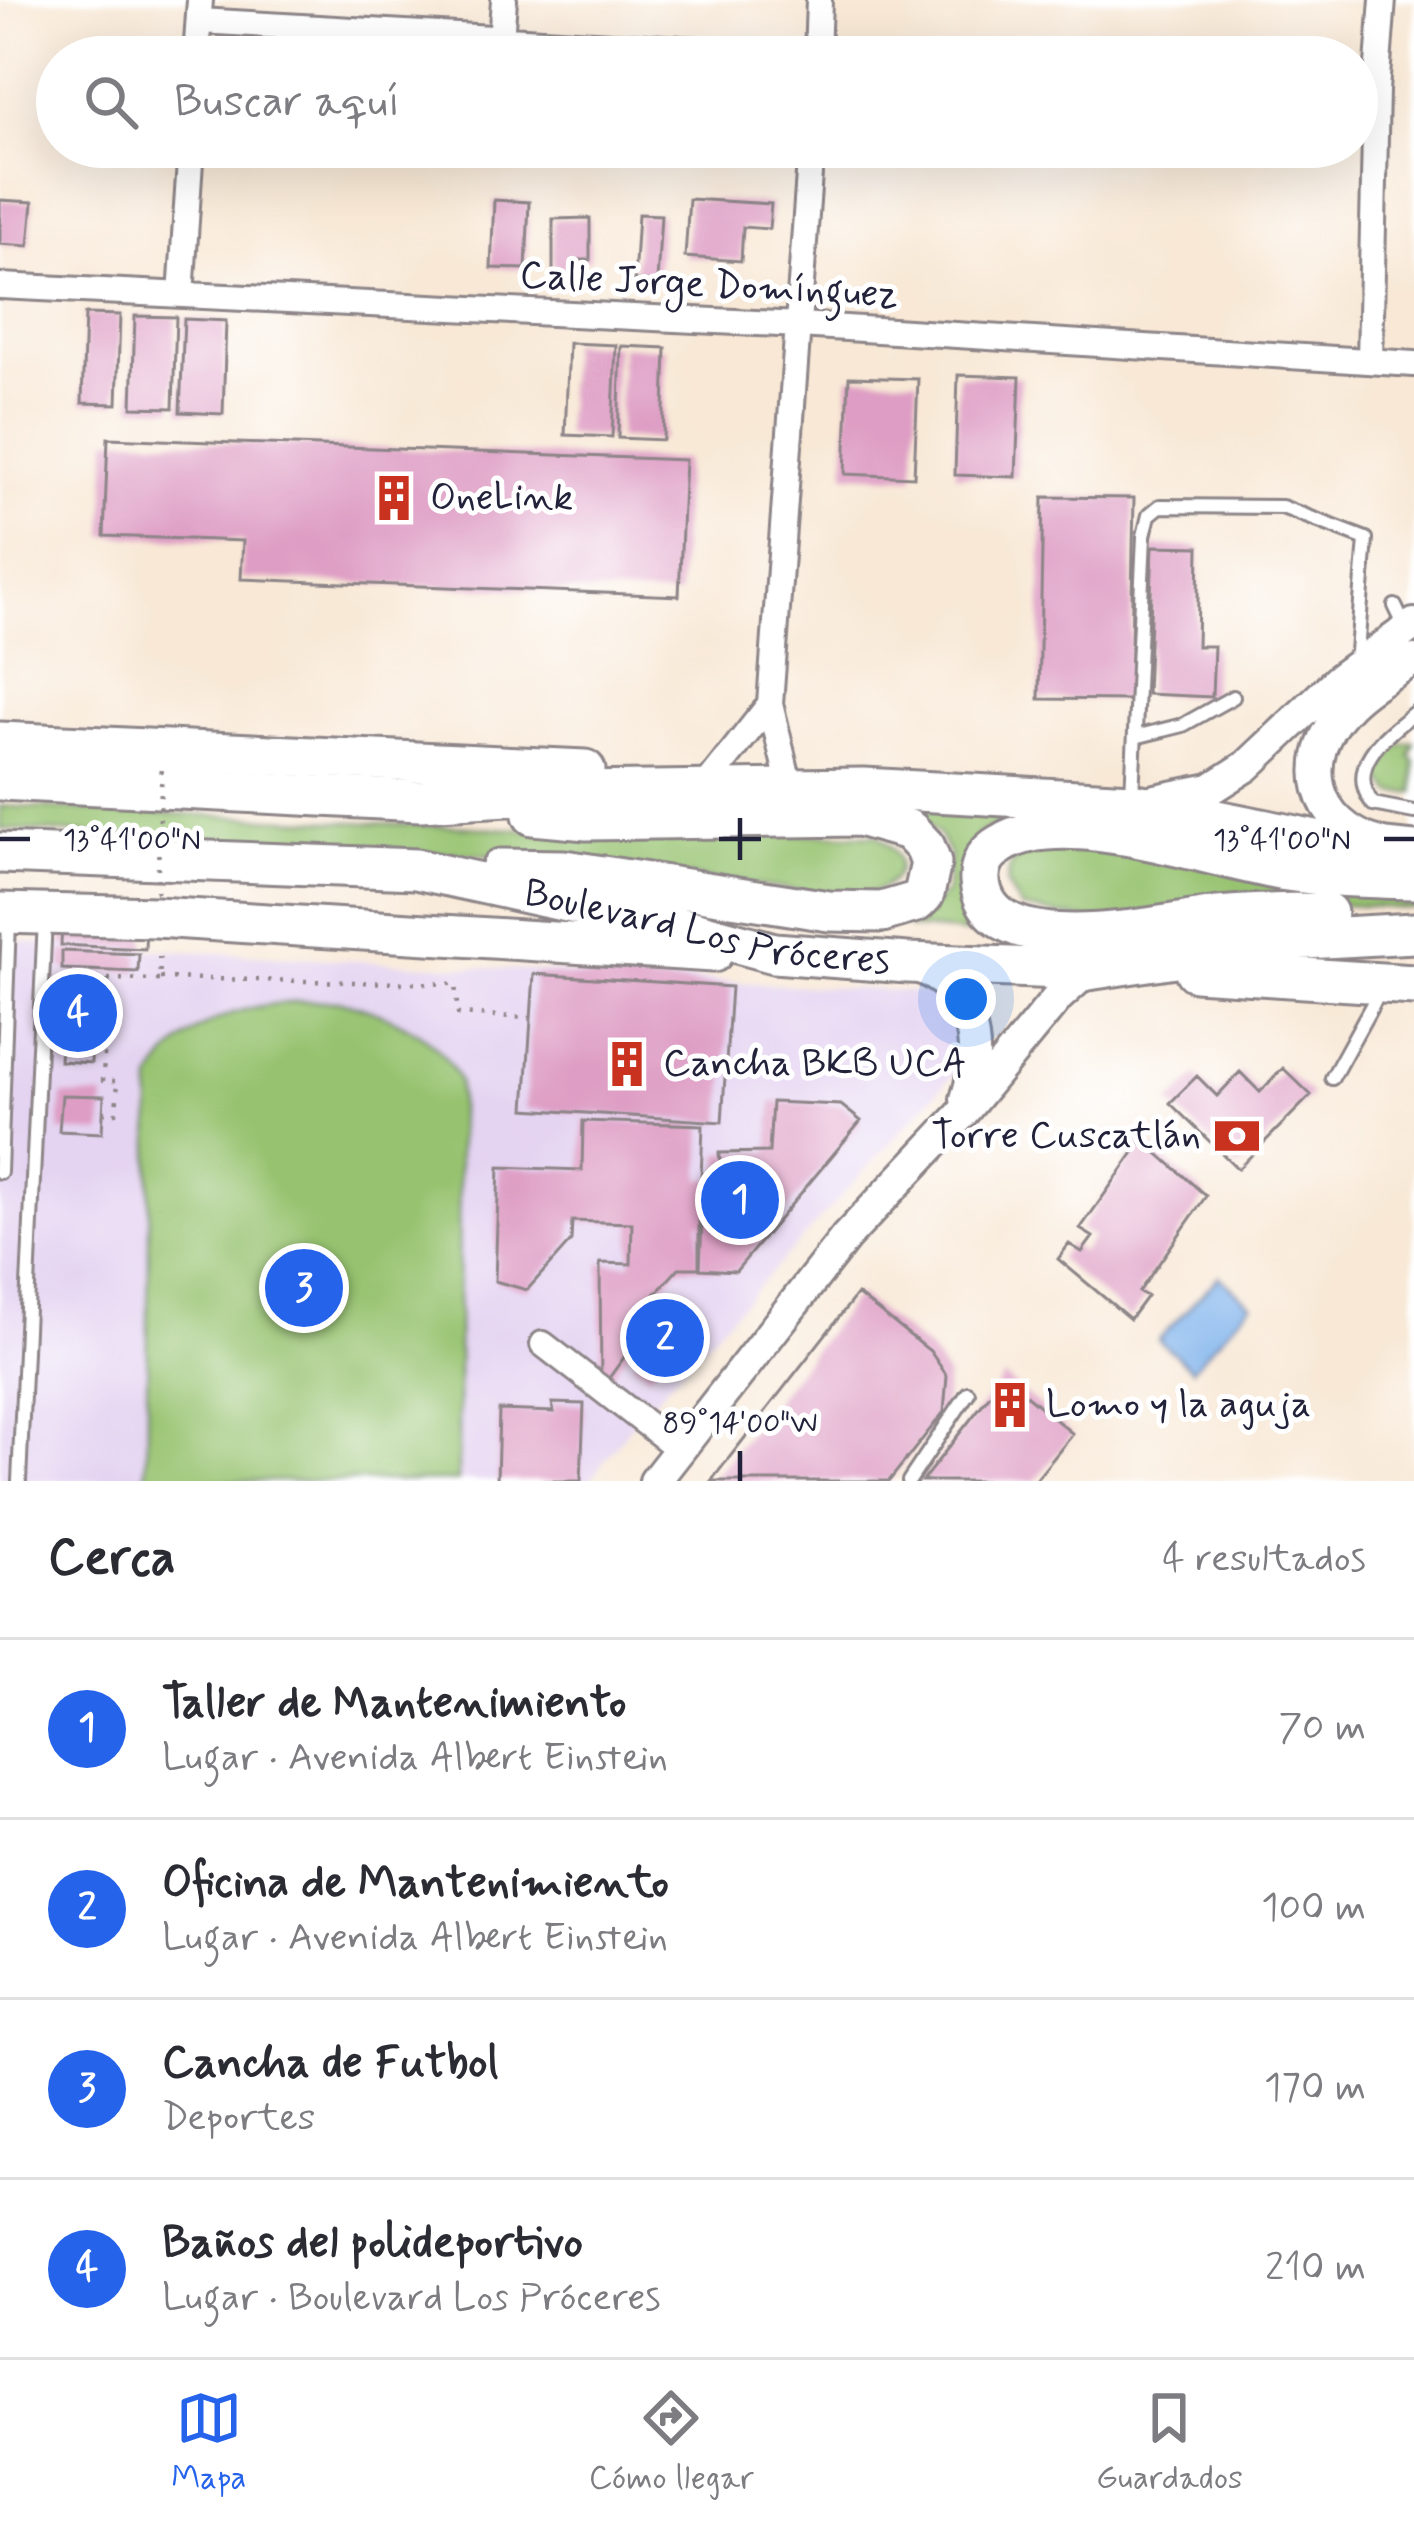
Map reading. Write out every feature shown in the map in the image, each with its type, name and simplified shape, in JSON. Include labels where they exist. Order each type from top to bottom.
[{"type":"highway","points":[[0,742],[626,772],[783,787],[1132,803],[1412,861]]},
{"type":"highway","points":[[0,780],[420,801],[587,820],[859,816],[909,830],[931,862],[924,894],[916,902],[882,912],[829,911],[564,870],[416,869]]},
{"type":"highway","points":[[420,801],[783,787]]},
{"type":"highway","points":[[1412,861],[1341,878],[1126,836],[1036,830],[990,850],[980,885],[991,909],[1005,921],[1047,932],[1095,933],[1278,914],[1348,914],[1414,922]]},
{"type":"highway","name":"Boulevard Los Próceres","points":[[0,854],[416,869],[664,923],[774,953],[908,963],[1088,970],[1288,940],[1414,933]]},
{"type":"highway","points":[[18,914],[156,916],[656,952],[774,953]]},
{"type":"highway","points":[[1088,970],[1240,973],[1399,984]]},
{"type":"street","points":[[501,36],[504,0]]},
{"type":"street","points":[[818,36],[819,0]]},
{"type":"street","points":[[1377,36],[1384,0]]},
{"type":"street","points":[[199,10],[461,36]]},
{"type":"street","points":[[182,296],[190,168]]},
{"type":"street","points":[[783,787],[770,704],[810,168]]},
{"type":"street","points":[[1367,168],[1370,360]]},
{"type":"street","name":"Calle Jorge Domínguez","points":[[0,286],[799,325],[1414,364]]},
{"type":"street","points":[[1132,803],[1179,799],[1210,789],[1247,766],[1405,619]]},
{"type":"street","points":[[1412,861],[1362,838],[1331,815],[1324,804],[1317,764],[1345,709],[1414,660]]},
{"type":"street","points":[[710,780],[770,704]]},
{"type":"street","points":[[908,963],[935,973],[950,986],[972,1026],[976,1052],[960,1117]]},
{"type":"street","points":[[655,1481],[846,1238],[960,1117],[1028,1030],[1088,970]]},
{"type":"street","points":[[543,1344],[680,1449]]},
{"type":"lane","points":[[1132,803],[1144,536],[1149,515],[1160,506],[1282,507],[1366,539],[1355,666]]},
{"type":"lane","points":[[1345,709],[1364,683],[1407,646],[1405,619]]},
{"type":"lane","points":[[1135,737],[1183,725],[1233,697]]},
{"type":"lane","points":[[1414,712],[1378,744],[1362,775],[1364,792],[1373,804],[1414,812]]},
{"type":"lane","points":[[0,1172],[9,962],[18,914]]},
{"type":"lane","points":[[18,914],[42,977],[19,1481]]},
{"type":"lane","points":[[0,989],[9,962]]},
{"type":"lane","points":[[1332,1078],[1399,984]]},
{"type":"lane","points":[[910,1481],[968,1393]]},
{"type":"path","points":[[157,893],[162,763]]},
{"type":"path","points":[[140,952],[160,952],[160,978]]},
{"type":"path","points":[[42,977],[455,984],[458,1014],[531,1018]]},
{"type":"path","points":[[103,1112],[116,1113],[118,1081],[104,1081],[108,979]]},
{"type":"path","points":[[93,1030],[105,1030]]},
{"type":"shaded area","points":[[0,941],[933,993],[954,1011],[963,1035],[960,1067],[635,1420],[589,1481],[0,1481]]},
{"type":"green space","points":[[1414,742],[1410,757],[1414,760],[1414,793],[1393,793],[1378,775],[1381,760],[1393,748]]},
{"type":"green space","points":[[0,806],[553,831],[877,835],[890,846],[898,867],[889,884],[851,898],[564,860],[0,829]]},
{"type":"green space","points":[[910,807],[1012,814],[1011,820],[980,833],[965,858],[1002,936],[910,928],[946,892],[950,856],[940,836]]},
{"type":"green space","points":[[1053,839],[1414,889],[1414,909],[1308,903],[1093,921],[1021,908],[1007,885],[1011,867],[1027,850]]},
{"type":"green space","points":[[341,1001],[394,1019],[425,1038],[459,1082],[458,1481],[146,1481],[151,1081],[187,1038],[233,1013],[286,1003]]},
{"type":"water","points":[[1219,1276],[1251,1304],[1192,1369],[1158,1340]]},
{"type":"building","points":[[689,199],[771,204],[769,229],[743,227],[741,261],[685,257]]},
{"type":"building","points":[[0,200],[33,202],[29,246],[0,244]]},
{"type":"building","points":[[494,200],[529,202],[526,269],[491,268]]},
{"type":"building","points":[[638,214],[661,215],[657,282],[634,281]]},
{"type":"building","points":[[590,218],[590,260],[574,260],[574,281],[553,281],[553,219]]},
{"type":"building","points":[[85,314],[120,315],[117,404],[82,403]]},
{"type":"building","points":[[135,316],[176,317],[173,408],[132,407]]},
{"type":"building","points":[[184,319],[226,321],[223,414],[180,412]]},
{"type":"building","points":[[569,343],[616,345],[612,437],[565,435]]},
{"type":"building","points":[[621,346],[666,348],[663,440],[618,438]]},
{"type":"building","points":[[958,375],[1020,377],[1016,477],[955,475]]},
{"type":"building","points":[[849,377],[918,379],[914,477],[845,474]]},
{"type":"building","name":"OneLink","points":[[108,438],[685,460],[679,596],[241,579],[243,541],[104,536]]},
{"type":"building","points":[[1043,497],[1134,498],[1130,700],[1039,699]]},
{"type":"building","points":[[1153,546],[1199,547],[1197,646],[1214,646],[1212,697],[1147,694]]},
{"type":"building","points":[[62,922],[146,926],[145,949],[61,945]]},
{"type":"building","points":[[62,951],[139,954],[138,972],[62,969]]},
{"type":"building","name":"Cancha BKB UCA","points":[[534,974],[731,987],[722,1122],[525,1109]]},
{"type":"building","points":[[63,994],[94,996],[91,1063],[60,1061]]},
{"type":"building","name":"Torre Cuscatlán","points":[[1283,1068],[1311,1095],[1238,1169],[1170,1103],[1197,1076],[1217,1096],[1240,1072],[1260,1092]]},
{"type":"building","points":[[62,1095],[104,1096],[102,1133],[59,1131]]},
{"type":"building","points":[[772,1102],[841,1105],[861,1121],[736,1271],[700,1269],[699,1222],[699,1268],[679,1268],[649,1301],[662,1313],[601,1389],[600,1263],[631,1264],[632,1223],[572,1221],[571,1241],[527,1290],[495,1281],[499,1167],[582,1170],[583,1121],[703,1125],[701,1179],[722,1179],[719,1153],[769,1152]]},
{"type":"building","points":[[1143,1140],[1206,1196],[1139,1292],[1147,1296],[1130,1319],[1058,1259],[1069,1244],[1082,1252],[1093,1237],[1080,1229]]},
{"type":"building","points":[[857,1294],[930,1351],[947,1376],[944,1412],[889,1481],[711,1481]]},
{"type":"building","points":[[680,1300],[697,1313],[649,1375],[633,1363]]},
{"type":"building","name":"Lomo y la aguja","points":[[1004,1377],[1073,1434],[1035,1481],[922,1481]]},
{"type":"building","points":[[552,1403],[584,1404],[581,1481],[497,1481],[499,1410],[554,1412]]},
{"type":"place","name":"OneLink","points":[[394,498]]},
{"type":"place","name":"Baños del polideportivo","points":[[78,1013]]},
{"type":"place","name":"Cancha BKB UCA","points":[[627,1064]]},
{"type":"place","name":"Torre Cuscatlán","points":[[1237,1136]]},
{"type":"place","name":"Taller de Mantenimiento","points":[[740,1200]]},
{"type":"place","name":"Cancha de Futbol","points":[[304,1288]]},
{"type":"place","name":"Oficina de Mantenimiento","points":[[665,1338]]},
{"type":"place","name":"Lomo y la aguja","points":[[1010,1405]]}]
